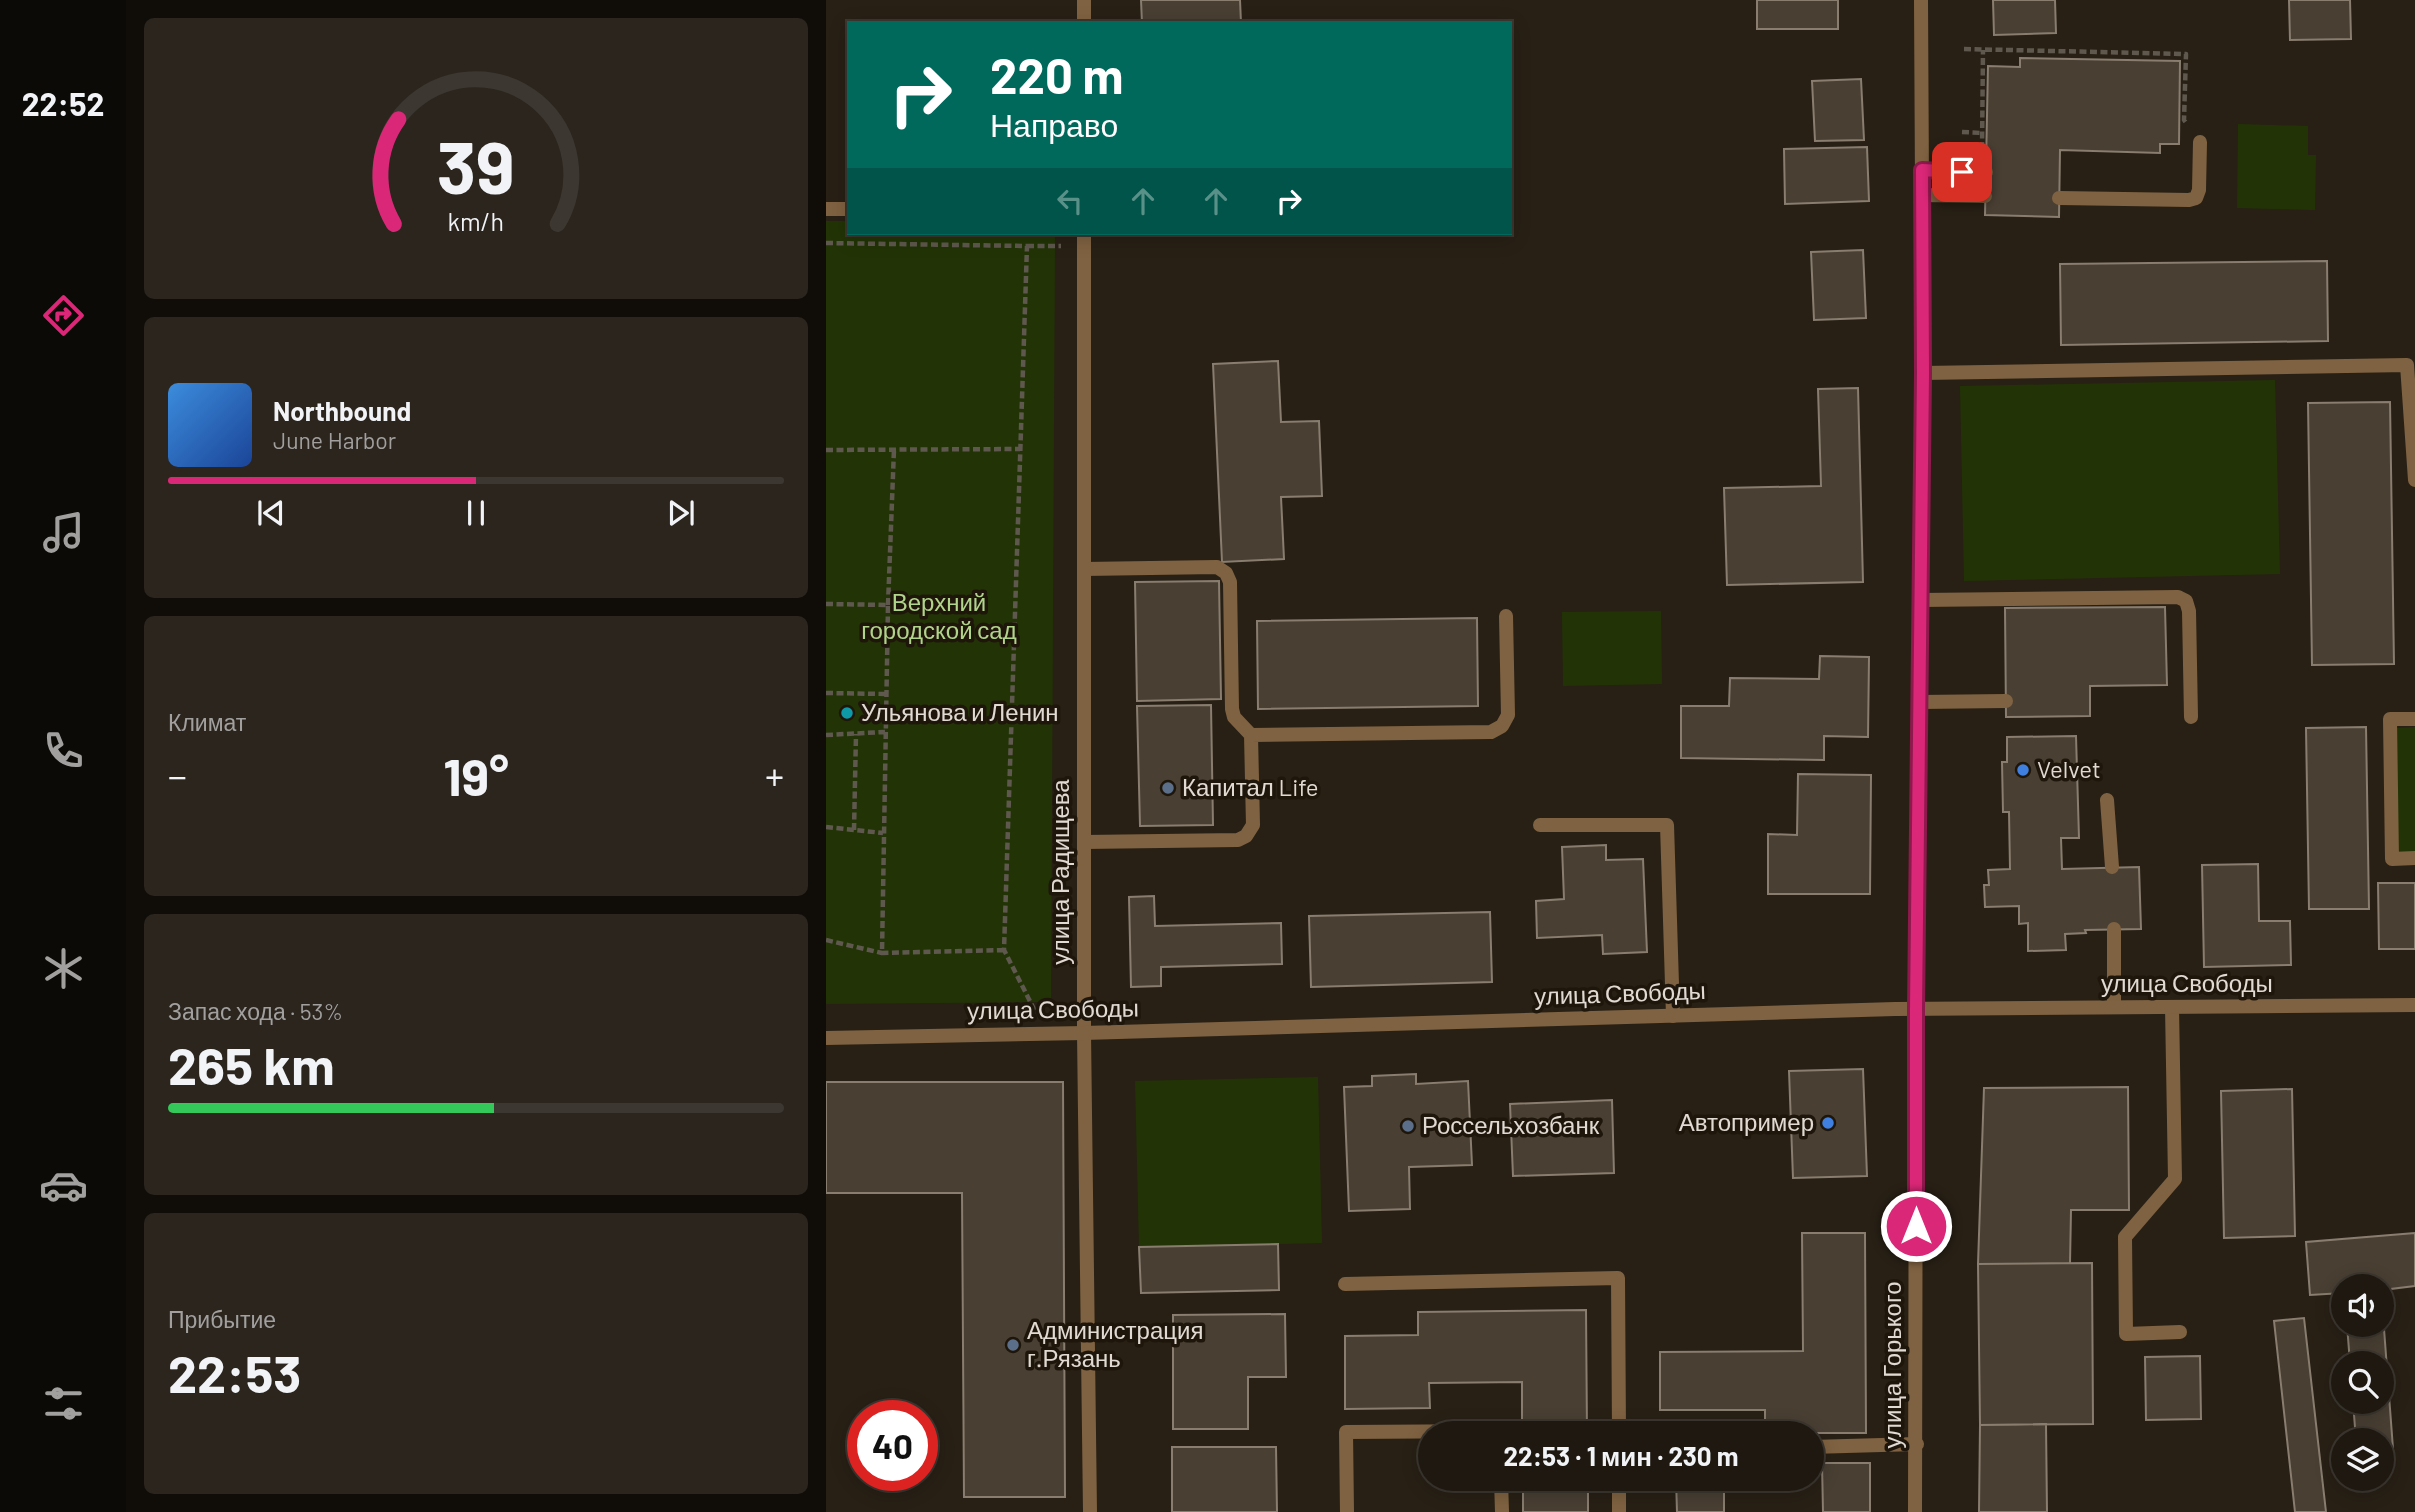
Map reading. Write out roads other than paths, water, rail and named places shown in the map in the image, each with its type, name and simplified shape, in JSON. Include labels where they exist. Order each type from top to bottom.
[{"type":"street","points":[[1084,0],[1084,21]]},
{"type":"street","name":"улица Горького","points":[[1915,1512],[1916,1009],[1923,373],[1921,0]]},
{"type":"street","points":[[2059,198],[2196,198],[2199,190],[2200,142]]},
{"type":"street","points":[[1922,170],[1983,172]]},
{"type":"street","points":[[1922,195],[1985,196]]},
{"type":"street","points":[[826,209],[847,209]]},
{"type":"street","name":"улица Радищева","points":[[1084,235],[1084,1033],[1090,1512]]},
{"type":"street","points":[[1923,373],[2407,365],[2415,481]]},
{"type":"street","points":[[1084,569],[1217,567],[1226,573],[1230,582],[1232,709],[1234,717],[1251,735],[1253,825],[1246,836],[1238,840],[1084,842]]},
{"type":"street","points":[[1921,600],[2178,597],[2186,601],[2189,611],[2191,717]]},
{"type":"street","points":[[1251,735],[1491,732],[1502,726],[1508,715],[1506,616]]},
{"type":"street","points":[[1920,702],[2006,701]]},
{"type":"street","points":[[2415,719],[2390,719],[2392,859],[2415,858]]},
{"type":"street","points":[[2107,800],[2112,867]]},
{"type":"street","points":[[1540,825],[1667,825],[1674,1016]]},
{"type":"street","points":[[2114,929],[2114,1007]]},
{"type":"street","name":"улица Свободы","points":[[826,1038],[1916,1009],[2415,1005]]},
{"type":"street","points":[[2172,1007],[2175,1179],[2125,1237],[2126,1334],[2180,1332]]},
{"type":"street","points":[[1345,1284],[1618,1278],[1619,1421]]},
{"type":"street","points":[[1347,1512],[1346,1432],[1418,1432]]},
{"type":"street","points":[[1824,1447],[1917,1444]]},
{"type":"street","points":[[1501,1491],[1502,1512]]},
{"type":"street","points":[[1619,1491],[1619,1512]]},
{"type":"place","name":"Ульянова и Ленин","points":[[847,713]]},
{"type":"place","name":"Velvet","points":[[2023,770]]},
{"type":"place","name":"Капитал Life","points":[[1168,788]]},
{"type":"place","name":"Автопример","points":[[1828,1123]]},
{"type":"place","name":"Россельхозбанк","points":[[1408,1126]]},
{"type":"place","name":"Администрация г.Рязань","points":[[1013,1345]]},
{"type":"park label","name":"Верхний городской сад","points":[[939,617]]}]
